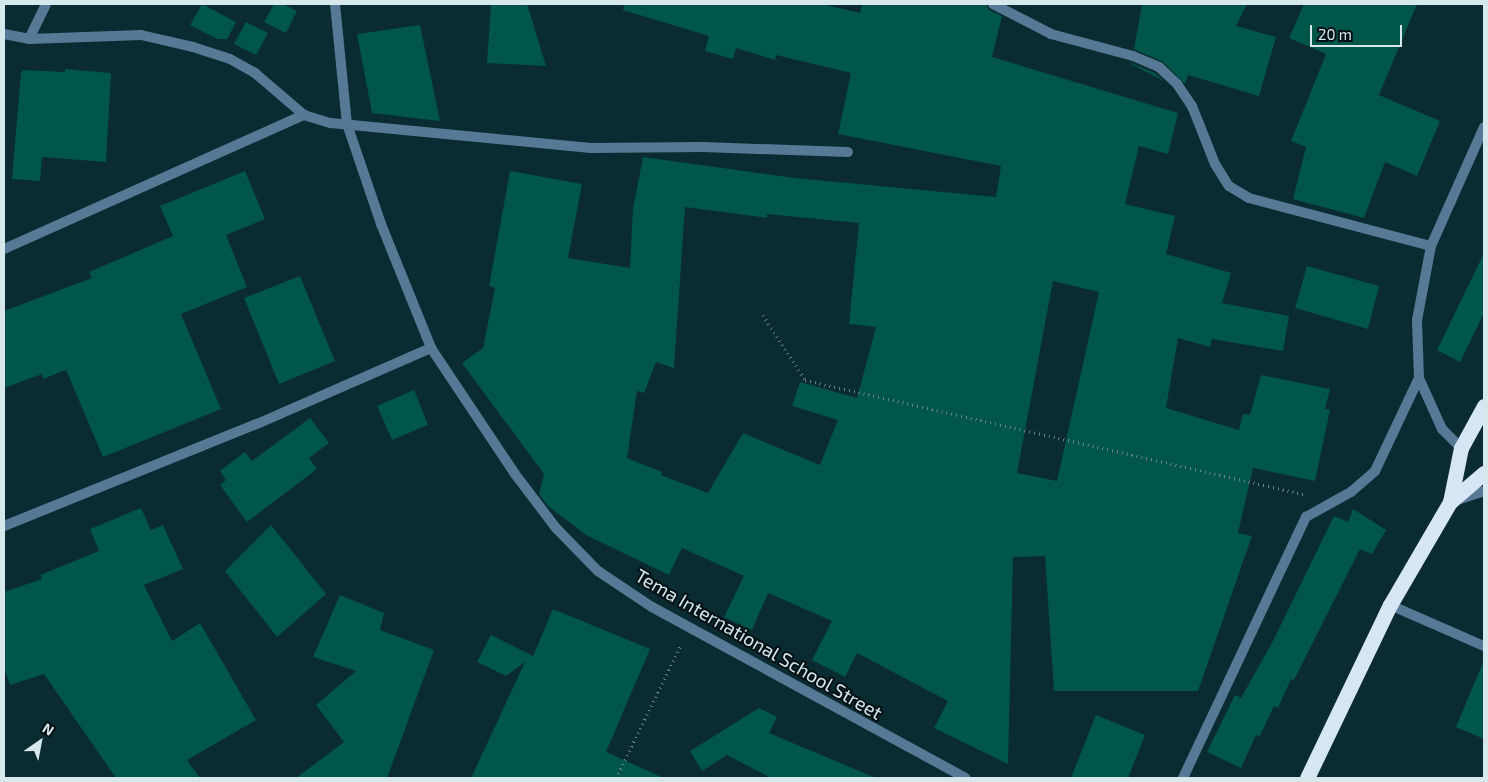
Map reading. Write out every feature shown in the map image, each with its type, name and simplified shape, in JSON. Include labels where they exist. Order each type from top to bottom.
[{"type":"highway","points":[[1312,777],[1390,605],[1450,502],[1461,448],[1484,406]]},
{"type":"highway","points":[[1450,502],[1484,473]]},
{"type":"street","points":[[29,39],[46,4]]},
{"type":"street","name":"Tema International School Street","points":[[335,4],[347,124],[381,224],[431,348],[514,474],[556,528],[598,571],[689,629],[965,778]]},
{"type":"street","points":[[993,4],[1051,34],[1133,56],[1159,67],[1177,84],[1192,106],[1215,164],[1229,186],[1242,194],[1431,246]]},
{"type":"street","points":[[4,34],[29,39],[141,35],[193,47],[230,59],[255,73],[304,115],[347,124],[591,148],[703,147],[848,152]]},
{"type":"street","points":[[4,249],[304,115]]},
{"type":"street","points":[[1461,448],[1442,429],[1419,378],[1417,320],[1431,246],[1484,126]]},
{"type":"street","points":[[4,526],[257,424],[431,348]]},
{"type":"street","points":[[1183,778],[1306,516],[1351,492],[1375,471],[1419,378]]},
{"type":"street","points":[[1450,502],[1484,491]]},
{"type":"street","points":[[1390,605],[1484,646]]},
{"type":"path","points":[[763,316],[805,380],[1333,501]]},
{"type":"path","points":[[616,778],[689,629]]},
{"type":"building","points":[[202,4],[236,22],[227,39],[217,39],[190,25]]},
{"type":"building","points":[[274,4],[283,4],[297,11],[286,33],[264,22]]},
{"type":"building","points":[[491,4],[527,4],[546,66],[487,63]]},
{"type":"building","points":[[624,4],[822,4],[860,13],[862,4],[986,4],[989,10],[1002,16],[992,57],[1178,113],[1168,154],[1139,146],[1125,204],[1175,216],[1166,254],[1231,273],[1222,303],[1289,316],[1283,351],[1212,339],[1210,347],[1178,338],[1166,408],[1239,430],[1243,414],[1250,415],[1261,375],[1330,389],[1325,409],[1330,410],[1315,481],[1253,468],[1238,533],[1252,536],[1198,691],[1054,691],[1045,556],[1013,557],[1008,764],[934,728],[948,701],[857,653],[845,677],[812,660],[832,621],[768,593],[752,630],[724,617],[744,576],[682,548],[669,575],[586,535],[548,506],[539,494],[544,474],[462,363],[483,348],[495,288],[489,286],[510,171],[582,184],[568,258],[630,268],[633,209],[643,157],[795,178],[996,197],[1001,166],[838,134],[851,73],[776,55],[775,60],[736,48],[733,59],[705,51],[709,36],[623,10]],"holes":[[[685,207],[767,218],[767,214],[859,223],[849,324],[876,327],[857,398],[800,382],[792,406],[838,420],[820,465],[743,433],[708,493],[661,475],[662,472],[627,458],[637,391],[644,393],[656,362],[674,368]],[[1053,281],[1099,292],[1057,481],[1017,473]]]},
{"type":"building","points":[[1142,4],[1247,4],[1236,26],[1276,37],[1259,96],[1188,75],[1185,84],[1163,62],[1134,49]]},
{"type":"building","points":[[1304,4],[1417,4],[1379,95],[1440,121],[1417,176],[1385,162],[1364,218],[1293,199],[1306,147],[1291,141],[1326,54],[1289,38]]},
{"type":"building","points":[[246,22],[268,33],[256,55],[234,44]]},
{"type":"building","points":[[420,25],[440,121],[372,113],[357,34]]},
{"type":"building","points":[[1131,64],[1155,73],[1164,81]]},
{"type":"building","points":[[65,69],[111,73],[106,162],[42,157],[40,181],[12,179],[21,73],[23,70],[65,72]]},
{"type":"building","points":[[245,171],[265,219],[226,235],[247,287],[181,314],[221,409],[103,457],[66,370],[43,379],[42,374],[4,388],[4,311],[92,278],[89,272],[173,236],[160,206]]},
{"type":"building","points":[[1484,253],[1484,313],[1460,362],[1437,350]]},
{"type":"building","points":[[1307,266],[1379,286],[1368,329],[1295,308]]},
{"type":"building","points":[[300,276],[335,361],[279,384],[244,298]]},
{"type":"building","points":[[414,390],[428,425],[392,440],[377,406]]},
{"type":"building","points":[[310,418],[329,443],[309,458],[317,469],[247,522],[220,485],[226,480],[220,471],[245,452],[252,461]]},
{"type":"building","points":[[141,508],[151,530],[163,525],[183,569],[144,585],[172,641],[200,623],[256,720],[187,760],[200,778],[116,778],[44,674],[10,685],[4,668],[4,592],[42,579],[40,575],[99,551],[90,529]]},
{"type":"building","points":[[1353,509],[1386,530],[1372,554],[1360,549],[1294,680],[1291,679],[1278,708],[1274,706],[1260,736],[1256,735],[1241,768],[1207,752],[1235,695],[1241,698],[1273,641],[1334,516],[1348,522]]},
{"type":"building","points":[[271,525],[326,594],[277,637],[225,571]]},
{"type":"building","points":[[340,595],[384,613],[380,630],[434,650],[387,778],[296,778],[344,742],[316,705],[356,671],[313,657]]},
{"type":"building","points":[[553,609],[650,649],[606,752],[664,778],[471,778],[525,662],[506,676],[477,662],[491,635],[533,656]]},
{"type":"building","points":[[1484,660],[1484,739],[1456,727]]},
{"type":"building","points":[[759,708],[777,717],[769,733],[876,778],[771,778],[727,755],[702,771],[690,751]]},
{"type":"building","points":[[1096,715],[1145,735],[1128,778],[1071,778]]}]
